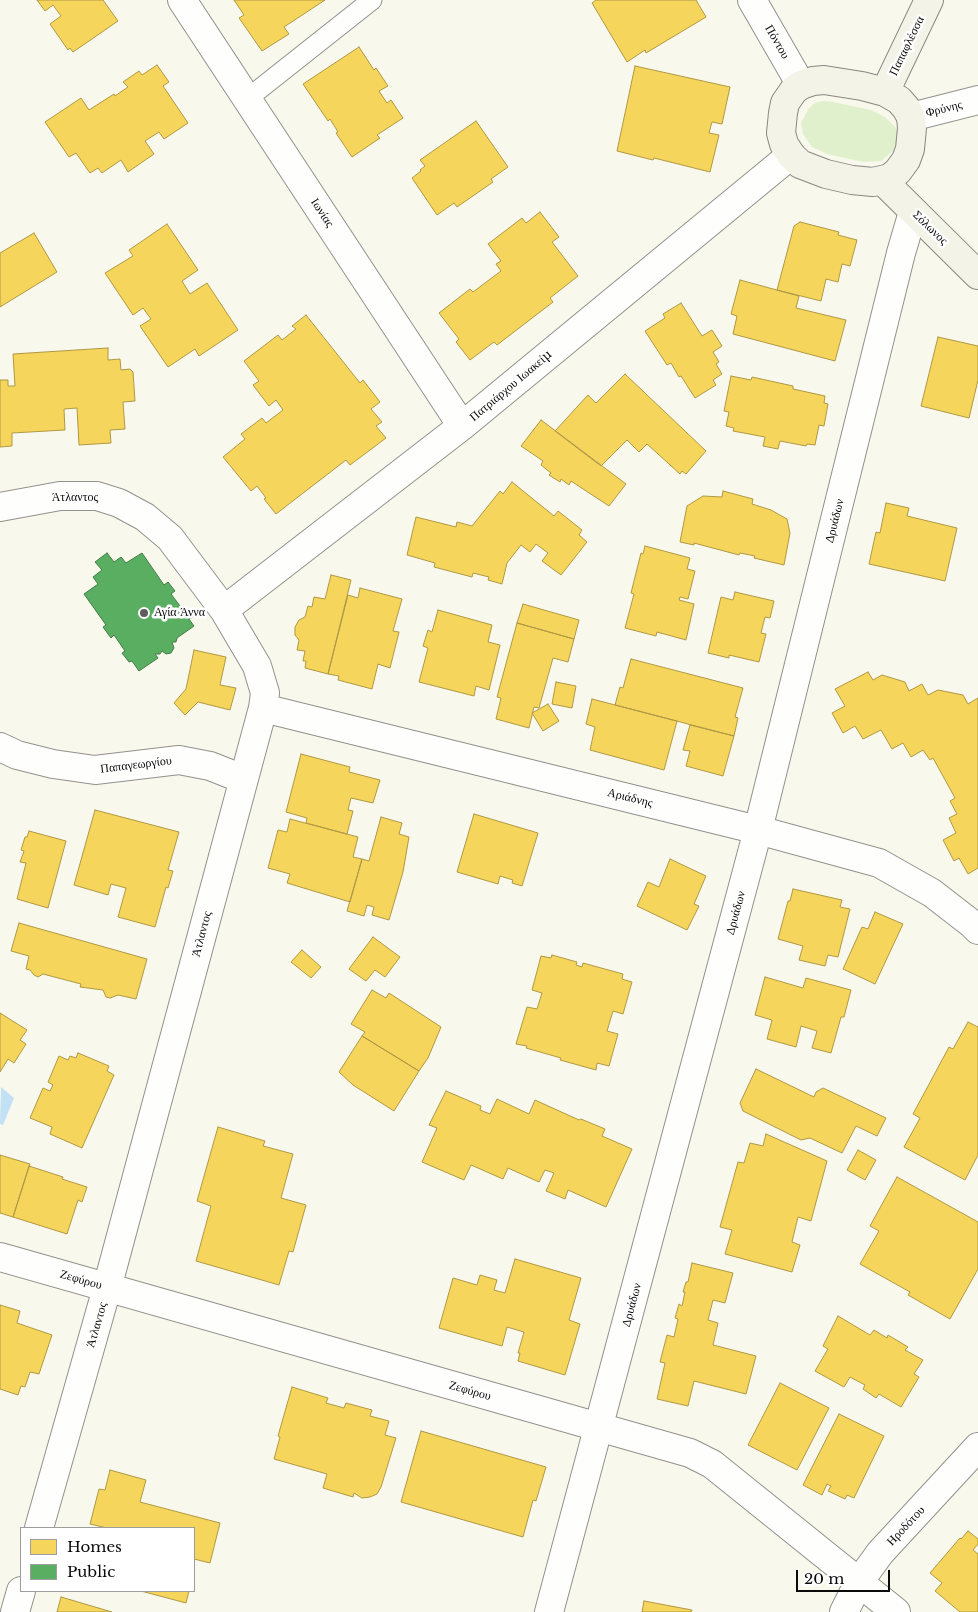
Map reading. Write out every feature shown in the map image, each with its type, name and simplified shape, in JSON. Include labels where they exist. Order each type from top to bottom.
[{"type":"street","name":"Ιωνίας","points":[[182,0],[462,426]]},
{"type":"street","name":"Πόντου","points":[[752,0],[801,85]]},
{"type":"street","name":"Παπαφλέσσα","points":[[885,92],[929,0]]},
{"type":"street","points":[[824,80],[885,92],[903,104],[911,117],[912,138],[906,160],[890,178],[873,182],[852,180],[826,174],[800,164],[784,144],[781,133],[782,113],[789,96],[801,85],[824,80]]},
{"type":"street","name":"Φρύνης","points":[[911,117],[978,100]]},
{"type":"street","name":"Πατριάρχου Ιωακείμ","points":[[224,610],[462,426],[791,155]]},
{"type":"street","name":"Σόλωνος","points":[[882,180],[978,275]]},
{"type":"street","name":"Δρυάδων","points":[[549,1612],[758,830],[901,252],[913,212]]},
{"type":"street","name":"Άτλαντος","points":[[0,507],[60,496],[97,496],[119,503],[145,517],[170,538],[224,610],[258,666],[265,693],[263,708],[107,1288],[39,1527]]},
{"type":"street","name":"Αριάδνης","points":[[263,708],[758,830],[879,863],[932,893],[978,930]]},
{"type":"street","name":"Παπαγεωργίου","points":[[0,747],[53,764],[95,770],[179,760],[210,766],[243,779]]},
{"type":"street","name":"Ζεφύρου","points":[[0,1257],[690,1453],[712,1464],[896,1612]]},
{"type":"street","name":"Ηροδότου","points":[[844,1612],[859,1582],[880,1553],[978,1448]]},
{"type":"street","points":[[15,1612],[21,1592]]},
{"type":"lane","points":[[247,99],[372,0]]},
{"type":"green space","points":[[823,101],[871,110],[885,117],[896,128],[898,134],[892,152],[881,161],[863,162],[827,154],[812,147],[803,134],[801,123],[809,108],[815,103]]},
{"type":"water","points":[[1,1087],[14,1098],[3,1125],[0,1124]]},
{"type":"building: Homes","points":[[37,0],[103,0],[118,21],[73,52],[70,48],[68,50],[50,24],[61,16],[53,5],[45,11]]},
{"type":"building: Homes","points":[[234,0],[325,0],[284,27],[289,34],[262,51],[239,18],[244,15]]},
{"type":"building: Homes","points":[[596,0],[696,0],[706,17],[646,53],[645,50],[627,62],[592,3]]},
{"type":"building: Homes","points":[[359,47],[374,70],[376,68],[388,86],[379,91],[387,103],[391,100],[403,118],[377,135],[380,138],[352,157],[336,133],[338,132],[330,119],[328,121],[303,84]]},
{"type":"building: Homes","points":[[157,65],[169,82],[163,86],[188,123],[164,139],[159,132],[145,141],[154,154],[128,172],[121,160],[102,173],[98,168],[90,173],[76,153],[69,157],[45,122],[81,98],[89,110],[128,87],[123,82],[139,71],[142,75]]},
{"type":"building: Homes","points":[[635,66],[730,87],[722,124],[712,122],[709,133],[719,135],[710,172],[617,151]]},
{"type":"building: Homes","points":[[476,121],[508,167],[491,179],[493,182],[457,207],[454,203],[437,215],[412,178],[425,166],[420,160]]},
{"type":"building: Homes","points":[[540,212],[559,237],[552,242],[578,276],[550,298],[553,302],[497,345],[494,342],[470,360],[456,342],[459,339],[439,313],[470,289],[473,292],[501,271],[496,264],[501,261],[488,244],[522,218],[526,223]]},
{"type":"building: Homes","points":[[800,222],[839,232],[838,235],[857,240],[850,266],[842,264],[838,282],[826,279],[821,301],[777,290],[794,226]]},
{"type":"building: Homes","points":[[167,224],[198,270],[182,281],[190,294],[207,283],[238,330],[199,356],[195,349],[168,367],[140,326],[151,319],[143,308],[133,315],[105,273],[133,256],[129,250]]},
{"type":"building: Homes","points":[[34,233],[57,272],[0,307],[0,253]]},
{"type":"building: Homes","points":[[740,280],[799,296],[796,308],[846,320],[835,361],[733,334],[737,316],[731,314]]},
{"type":"building: Homes","points":[[681,303],[702,336],[712,330],[722,346],[713,352],[719,362],[716,364],[722,374],[713,380],[716,385],[695,398],[671,363],[667,365],[645,331],[665,318],[663,314]]},
{"type":"building: Homes","points":[[306,315],[360,383],[363,380],[380,402],[371,409],[382,422],[376,426],[386,438],[350,465],[346,460],[276,514],[264,499],[266,498],[257,486],[251,491],[223,457],[245,439],[241,434],[262,418],[266,423],[283,410],[276,400],[269,406],[253,385],[259,381],[244,361],[278,335],[282,340],[296,329],[292,326]]},
{"type":"building: Homes","points":[[938,337],[978,346],[978,380],[969,418],[921,406]]},
{"type":"building: Homes","points":[[108,348],[108,360],[120,359],[121,370],[130,369],[133,372],[135,401],[123,402],[125,429],[110,430],[111,443],[79,445],[77,408],[64,409],[65,430],[12,433],[12,446],[0,447],[0,380],[8,380],[8,386],[15,386],[13,354]]},
{"type":"building: Homes","points":[[625,374],[706,451],[686,474],[682,471],[680,474],[647,444],[639,452],[627,440],[601,466],[555,431],[588,395],[596,403]]},
{"type":"building: Homes","points":[[731,376],[751,380],[752,377],[793,386],[793,389],[825,396],[824,403],[828,404],[824,426],[819,425],[815,445],[807,444],[806,446],[780,441],[778,449],[763,446],[765,437],[733,431],[734,428],[726,426],[729,412],[724,411]]},
{"type":"building: Homes","points":[[541,420],[626,484],[609,506],[571,481],[569,485],[561,479],[560,482],[549,475],[551,473],[541,465],[543,461],[521,446]]},
{"type":"building: Homes","points":[[512,482],[554,516],[558,511],[582,530],[579,535],[587,542],[561,575],[542,561],[548,553],[536,544],[530,552],[521,545],[507,563],[502,584],[488,580],[489,577],[473,573],[472,577],[434,567],[435,563],[407,555],[416,517],[456,527],[457,522],[472,526],[500,491],[503,494]]},
{"type":"building: Homes","points":[[723,491],[753,499],[752,504],[771,510],[787,519],[790,533],[784,565],[754,558],[755,556],[740,553],[739,555],[694,543],[694,545],[680,542],[687,506],[703,496],[722,497]]},
{"type":"building: Homes","points":[[886,503],[909,508],[907,516],[957,528],[945,581],[869,564],[876,532],[880,533]]},
{"type":"building: Homes","points":[[645,546],[690,558],[687,569],[695,571],[688,599],[680,597],[679,600],[694,604],[686,640],[657,632],[656,636],[625,628],[634,594],[631,593],[641,553],[643,554]]},
{"type":"building: Homes","points":[[331,575],[351,580],[328,674],[305,668],[306,661],[303,661],[305,651],[297,650],[299,640],[295,635],[295,627],[299,620],[305,617],[308,606],[312,607],[314,597],[325,599]]},
{"type":"building: Homes","points":[[360,588],[402,599],[393,631],[399,632],[390,668],[378,664],[372,689],[338,680],[339,676],[328,674],[348,595],[358,598]]},
{"type":"building: Homes","points":[[735,592],[774,601],[770,618],[765,617],[761,633],[766,634],[759,662],[729,655],[729,658],[708,653],[721,597],[733,600]]},
{"type":"building: Homes","points":[[523,604],[579,620],[574,639],[517,623]]},
{"type":"building: Homes","points":[[438,610],[492,625],[488,642],[500,645],[489,690],[476,686],[474,696],[419,682],[428,648],[423,646],[428,630],[432,632]]},
{"type":"building: Homes","points":[[517,623],[574,639],[568,662],[553,658],[539,708],[534,707],[529,728],[496,719],[501,698],[497,697]]},
{"type":"building: Homes","points":[[194,650],[226,657],[220,685],[236,688],[230,710],[198,702],[185,715],[174,703],[186,689]]},
{"type":"building: Homes","points":[[631,659],[743,688],[735,717],[738,718],[734,736],[615,705],[620,687],[623,688]]},
{"type":"building: Homes","points":[[868,672],[873,680],[882,675],[905,682],[909,691],[922,684],[928,695],[938,690],[963,695],[968,704],[978,698],[978,868],[968,874],[959,858],[954,861],[943,840],[956,833],[949,818],[957,814],[950,801],[955,798],[933,758],[930,760],[923,750],[911,757],[903,743],[892,749],[881,730],[863,739],[855,726],[843,733],[832,713],[845,706],[835,689]]},
{"type":"building: Homes","points":[[556,682],[576,686],[572,708],[552,704]]},
{"type":"building: Homes","points":[[592,699],[677,721],[664,770],[590,750],[595,727],[586,724]]},
{"type":"building: Homes","points":[[548,704],[559,721],[543,731],[532,713]]},
{"type":"building: Homes","points":[[690,725],[734,736],[723,776],[686,766],[690,751],[683,750]]},
{"type":"building: Homes","points":[[301,754],[350,767],[349,772],[380,780],[373,803],[351,798],[348,810],[353,811],[347,834],[306,823],[307,818],[286,812]]},
{"type":"building: Homes","points":[[95,810],[179,832],[168,870],[173,871],[168,888],[166,887],[155,927],[118,917],[126,888],[111,884],[108,895],[74,885]]},
{"type":"building: Homes","points":[[474,814],[538,833],[522,886],[512,883],[513,880],[500,876],[498,884],[457,872]]},
{"type":"building: Homes","points":[[381,817],[402,823],[399,834],[409,837],[403,872],[389,920],[372,915],[374,907],[367,905],[364,916],[347,911],[362,859],[369,861]]},
{"type":"building: Homes","points":[[290,819],[358,837],[353,857],[362,859],[350,902],[287,883],[290,874],[268,868],[278,830],[287,832]]},
{"type":"building: Homes","points":[[29,831],[66,841],[48,908],[17,899],[26,863],[20,862],[24,851],[21,850]]},
{"type":"building: Homes","points":[[670,859],[706,876],[694,904],[699,906],[687,930],[637,906],[648,882],[659,887]]},
{"type":"building: Homes","points":[[793,889],[842,900],[840,907],[850,909],[838,957],[828,955],[825,966],[799,960],[803,946],[778,939]]},
{"type":"building: Homes","points":[[875,912],[903,924],[875,984],[843,969],[862,927],[868,929]]},
{"type":"building: Homes","points":[[19,923],[147,959],[136,999],[118,995],[110,998],[106,997],[103,990],[80,987],[81,984],[43,974],[38,977],[34,975],[30,970],[26,969],[29,956],[11,951]]},
{"type":"building: Homes","points":[[373,937],[400,957],[385,977],[375,970],[366,981],[349,969]]},
{"type":"building: Homes","points":[[302,950],[321,967],[311,978],[291,962]]},
{"type":"building: Homes","points":[[552,955],[577,962],[576,965],[582,967],[583,963],[623,974],[622,979],[632,982],[623,1014],[613,1011],[607,1031],[618,1034],[609,1066],[597,1063],[596,1070],[560,1060],[561,1058],[516,1044],[527,1007],[537,1009],[542,993],[532,990],[541,956],[551,958]]},
{"type":"building: Homes","points":[[765,977],[803,988],[806,978],[851,990],[831,1053],[812,1048],[817,1031],[801,1026],[796,1047],[767,1039],[772,1020],[755,1015]]},
{"type":"building: Homes","points":[[372,990],[386,998],[389,993],[441,1027],[428,1058],[419,1071],[362,1036],[365,1032],[351,1024]]},
{"type":"building: Homes","points":[[0,1013],[27,1030],[20,1040],[26,1044],[14,1063],[8,1059],[0,1072]]},
{"type":"building: Homes","points":[[968,1022],[978,1027],[978,1155],[965,1180],[904,1147],[920,1118],[913,1114],[949,1047],[953,1049]]},
{"type":"building: Homes","points":[[362,1036],[419,1071],[394,1111],[353,1085],[339,1072]]},
{"type":"building: Homes","points":[[78,1053],[109,1066],[107,1071],[114,1075],[82,1148],[50,1134],[52,1127],[30,1118],[43,1088],[50,1091],[53,1085],[48,1082],[59,1056],[68,1060],[70,1056],[76,1058]]},
{"type":"building: Homes","points":[[756,1069],[814,1097],[816,1092],[823,1088],[886,1118],[877,1136],[856,1126],[842,1153],[810,1138],[801,1140],[743,1111],[740,1103]]},
{"type":"building: Homes","points":[[446,1091],[481,1106],[480,1110],[490,1114],[497,1099],[529,1114],[535,1100],[579,1120],[581,1119],[605,1129],[602,1136],[632,1149],[606,1207],[568,1190],[565,1199],[546,1191],[554,1173],[545,1170],[539,1182],[508,1168],[503,1179],[471,1165],[464,1180],[422,1162],[437,1128],[429,1125]]},
{"type":"building: Homes","points":[[218,1127],[265,1141],[263,1146],[293,1154],[281,1198],[306,1205],[293,1252],[289,1251],[279,1285],[196,1261],[211,1206],[197,1201]]},
{"type":"building: Homes","points":[[766,1134],[827,1161],[811,1221],[798,1217],[792,1242],[800,1245],[792,1272],[725,1254],[732,1230],[720,1227],[738,1162],[744,1163],[750,1143],[763,1146]]},
{"type":"building: Homes","points":[[858,1150],[876,1160],[865,1180],[847,1170]]},
{"type":"building: Homes","points":[[0,1155],[30,1164],[13,1217],[0,1213]]},
{"type":"building: Homes","points":[[29,1166],[87,1187],[82,1202],[78,1200],[67,1234],[13,1217]]},
{"type":"building: Homes","points":[[897,1177],[978,1222],[978,1269],[950,1319],[908,1295],[910,1292],[860,1264],[879,1231],[870,1226]]},
{"type":"building: Homes","points":[[515,1259],[581,1278],[569,1320],[580,1324],[565,1375],[518,1361],[520,1353],[518,1353],[524,1332],[507,1327],[502,1346],[439,1328],[453,1278],[477,1285],[480,1275],[497,1280],[494,1290],[505,1293]]},
{"type":"building: Homes","points":[[692,1263],[733,1273],[725,1303],[713,1300],[708,1320],[718,1323],[713,1345],[756,1356],[746,1394],[694,1381],[688,1406],[657,1399],[665,1363],[660,1362],[667,1335],[674,1337],[678,1319],[675,1318],[679,1304],[682,1306],[685,1292],[683,1292],[686,1282],[688,1282]]},
{"type":"building: Homes","points":[[0,1305],[20,1311],[17,1323],[52,1335],[39,1374],[30,1372],[25,1387],[21,1386],[18,1395],[0,1389]]},
{"type":"building: Homes","points":[[838,1316],[870,1335],[874,1330],[887,1338],[888,1335],[908,1347],[905,1350],[923,1360],[914,1374],[919,1377],[901,1407],[879,1394],[876,1398],[863,1389],[865,1385],[850,1377],[844,1387],[815,1371],[828,1349],[823,1346]]},
{"type":"building: Homes","points":[[780,1383],[829,1408],[797,1470],[748,1445]]},
{"type":"building: Homes","points":[[292,1387],[328,1398],[326,1403],[344,1408],[346,1403],[372,1410],[370,1416],[389,1421],[385,1435],[396,1438],[381,1487],[377,1494],[362,1498],[354,1493],[353,1497],[323,1488],[327,1474],[274,1459],[280,1437],[278,1436]]},
{"type":"building: Homes","points":[[839,1414],[884,1436],[854,1498],[847,1495],[845,1499],[828,1491],[831,1486],[827,1484],[822,1495],[803,1485]]},
{"type":"building: Homes","points":[[421,1431],[546,1467],[536,1501],[533,1500],[523,1537],[401,1502]]},
{"type":"building: Homes","points":[[110,1470],[146,1480],[140,1502],[220,1523],[210,1563],[195,1559],[195,1527],[103,1527],[90,1524],[99,1489],[105,1490]]},
{"type":"building: Homes","points":[[968,1531],[978,1539],[978,1544],[973,1550],[978,1554],[978,1612],[960,1612],[935,1591],[942,1583],[930,1573]]},
{"type":"building: Homes","points":[[145,1592],[189,1592],[186,1603]]},
{"type":"building: Homes","points":[[61,1597],[112,1612],[57,1612]]},
{"type":"building: Homes","points":[[644,1601],[692,1610],[691,1612],[642,1612]]},
{"type":"building: Public","name":"Αγία Άννα","points":[[107,553],[114,562],[121,557],[126,563],[142,553],[164,585],[168,582],[175,591],[171,594],[183,610],[186,607],[193,617],[189,619],[194,626],[177,638],[176,642],[172,642],[174,648],[171,653],[166,654],[162,651],[160,654],[155,654],[158,658],[139,671],[132,661],[129,662],[122,653],[125,651],[114,635],[111,638],[103,627],[106,625],[84,594],[98,584],[93,577],[102,570],[95,562]]},
{"type":"place","name":"Αγία Άννα","points":[[144,613]]}]
